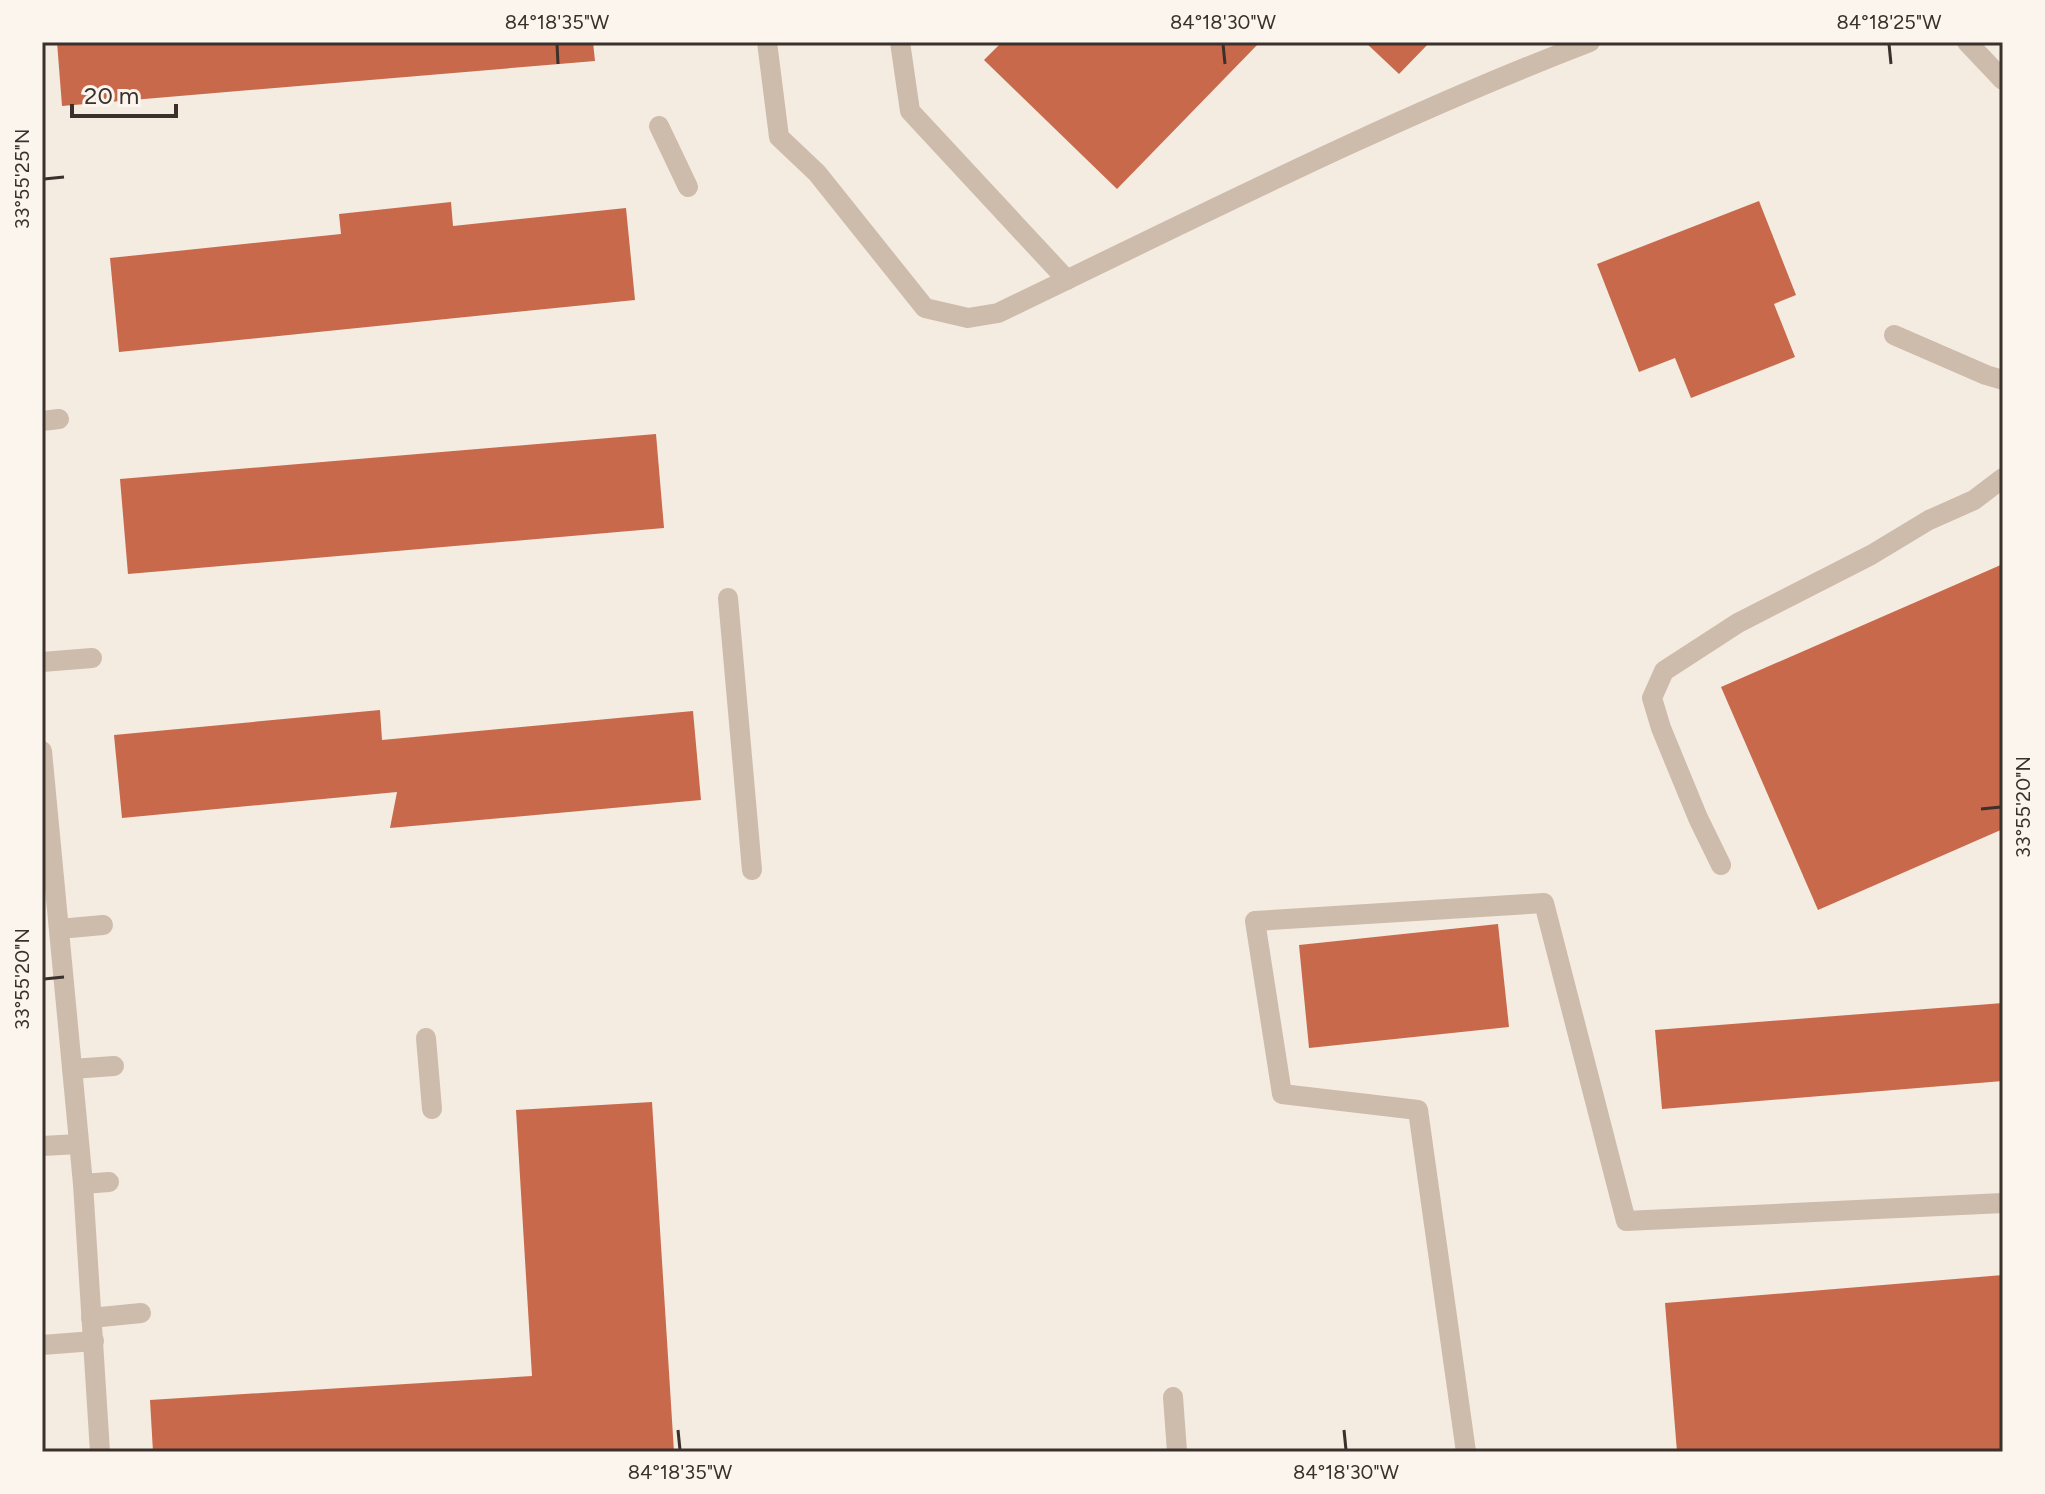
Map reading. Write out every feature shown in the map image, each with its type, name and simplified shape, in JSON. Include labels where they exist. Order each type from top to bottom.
[{"type":"street","points":[[767,42],[779,137],[817,173],[925,308],[968,318],[998,313],[1334,149],[1590,42]]},
{"type":"street","points":[[900,42],[910,111],[1067,280]]},
{"type":"street","points":[[1967,42],[2003,80]]},
{"type":"street","points":[[659,126],[688,187]]},
{"type":"street","points":[[1894,335],[2003,380]]},
{"type":"street","points":[[1721,865],[1693,806],[1652,698],[1664,671],[1738,623],[1871,555],[1929,520],[1974,500],[2003,478]]},
{"type":"street","points":[[728,598],[752,870]]},
{"type":"street","points":[[42,662],[92,658]]},
{"type":"street","points":[[42,751],[44,800],[83,1184],[100,1452]]},
{"type":"street","points":[[1466,1452],[1418,1110],[1282,1094],[1255,921],[1544,903],[1626,1221],[2003,1203]]},
{"type":"street","points":[[59,929],[103,925]]},
{"type":"street","points":[[426,1038],[432,1109]]},
{"type":"street","points":[[72,1069],[114,1066]]},
{"type":"street","points":[[42,1146],[79,1144]]},
{"type":"street","points":[[83,1184],[109,1182]]},
{"type":"street","points":[[91,1318],[141,1313]]},
{"type":"street","points":[[42,1345],[94,1341]]},
{"type":"street","points":[[1173,1397],[1177,1452]]},
{"type":"building","points":[[57,42],[593,42],[595,61],[62,106]]},
{"type":"building","points":[[1002,42],[1260,42],[1117,189],[984,60]]},
{"type":"building","points":[[1365,42],[1430,42],[1399,74]]},
{"type":"building","points":[[1759,201],[1796,295],[1774,304],[1795,357],[1691,398],[1675,358],[1639,372],[1597,264]]},
{"type":"building","points":[[451,202],[453,226],[626,208],[635,300],[119,352],[110,258],[341,234],[339,214]]},
{"type":"building","points":[[656,434],[664,528],[128,574],[120,479]]},
{"type":"building","points":[[2003,564],[2003,829],[1818,910],[1721,687]]},
{"type":"building","points":[[380,710],[382,740],[693,711],[701,800],[390,828],[397,792],[122,818],[114,735]]},
{"type":"building","points":[[1498,924],[1509,1027],[1309,1048],[1299,945]]},
{"type":"building","points":[[2003,1003],[2003,1081],[1662,1109],[1655,1030]]},
{"type":"building","points":[[652,1102],[674,1452],[153,1452],[150,1400],[532,1376],[516,1110]]},
{"type":"building","points":[[2003,1275],[2003,1452],[1677,1452],[1665,1303]]}]
